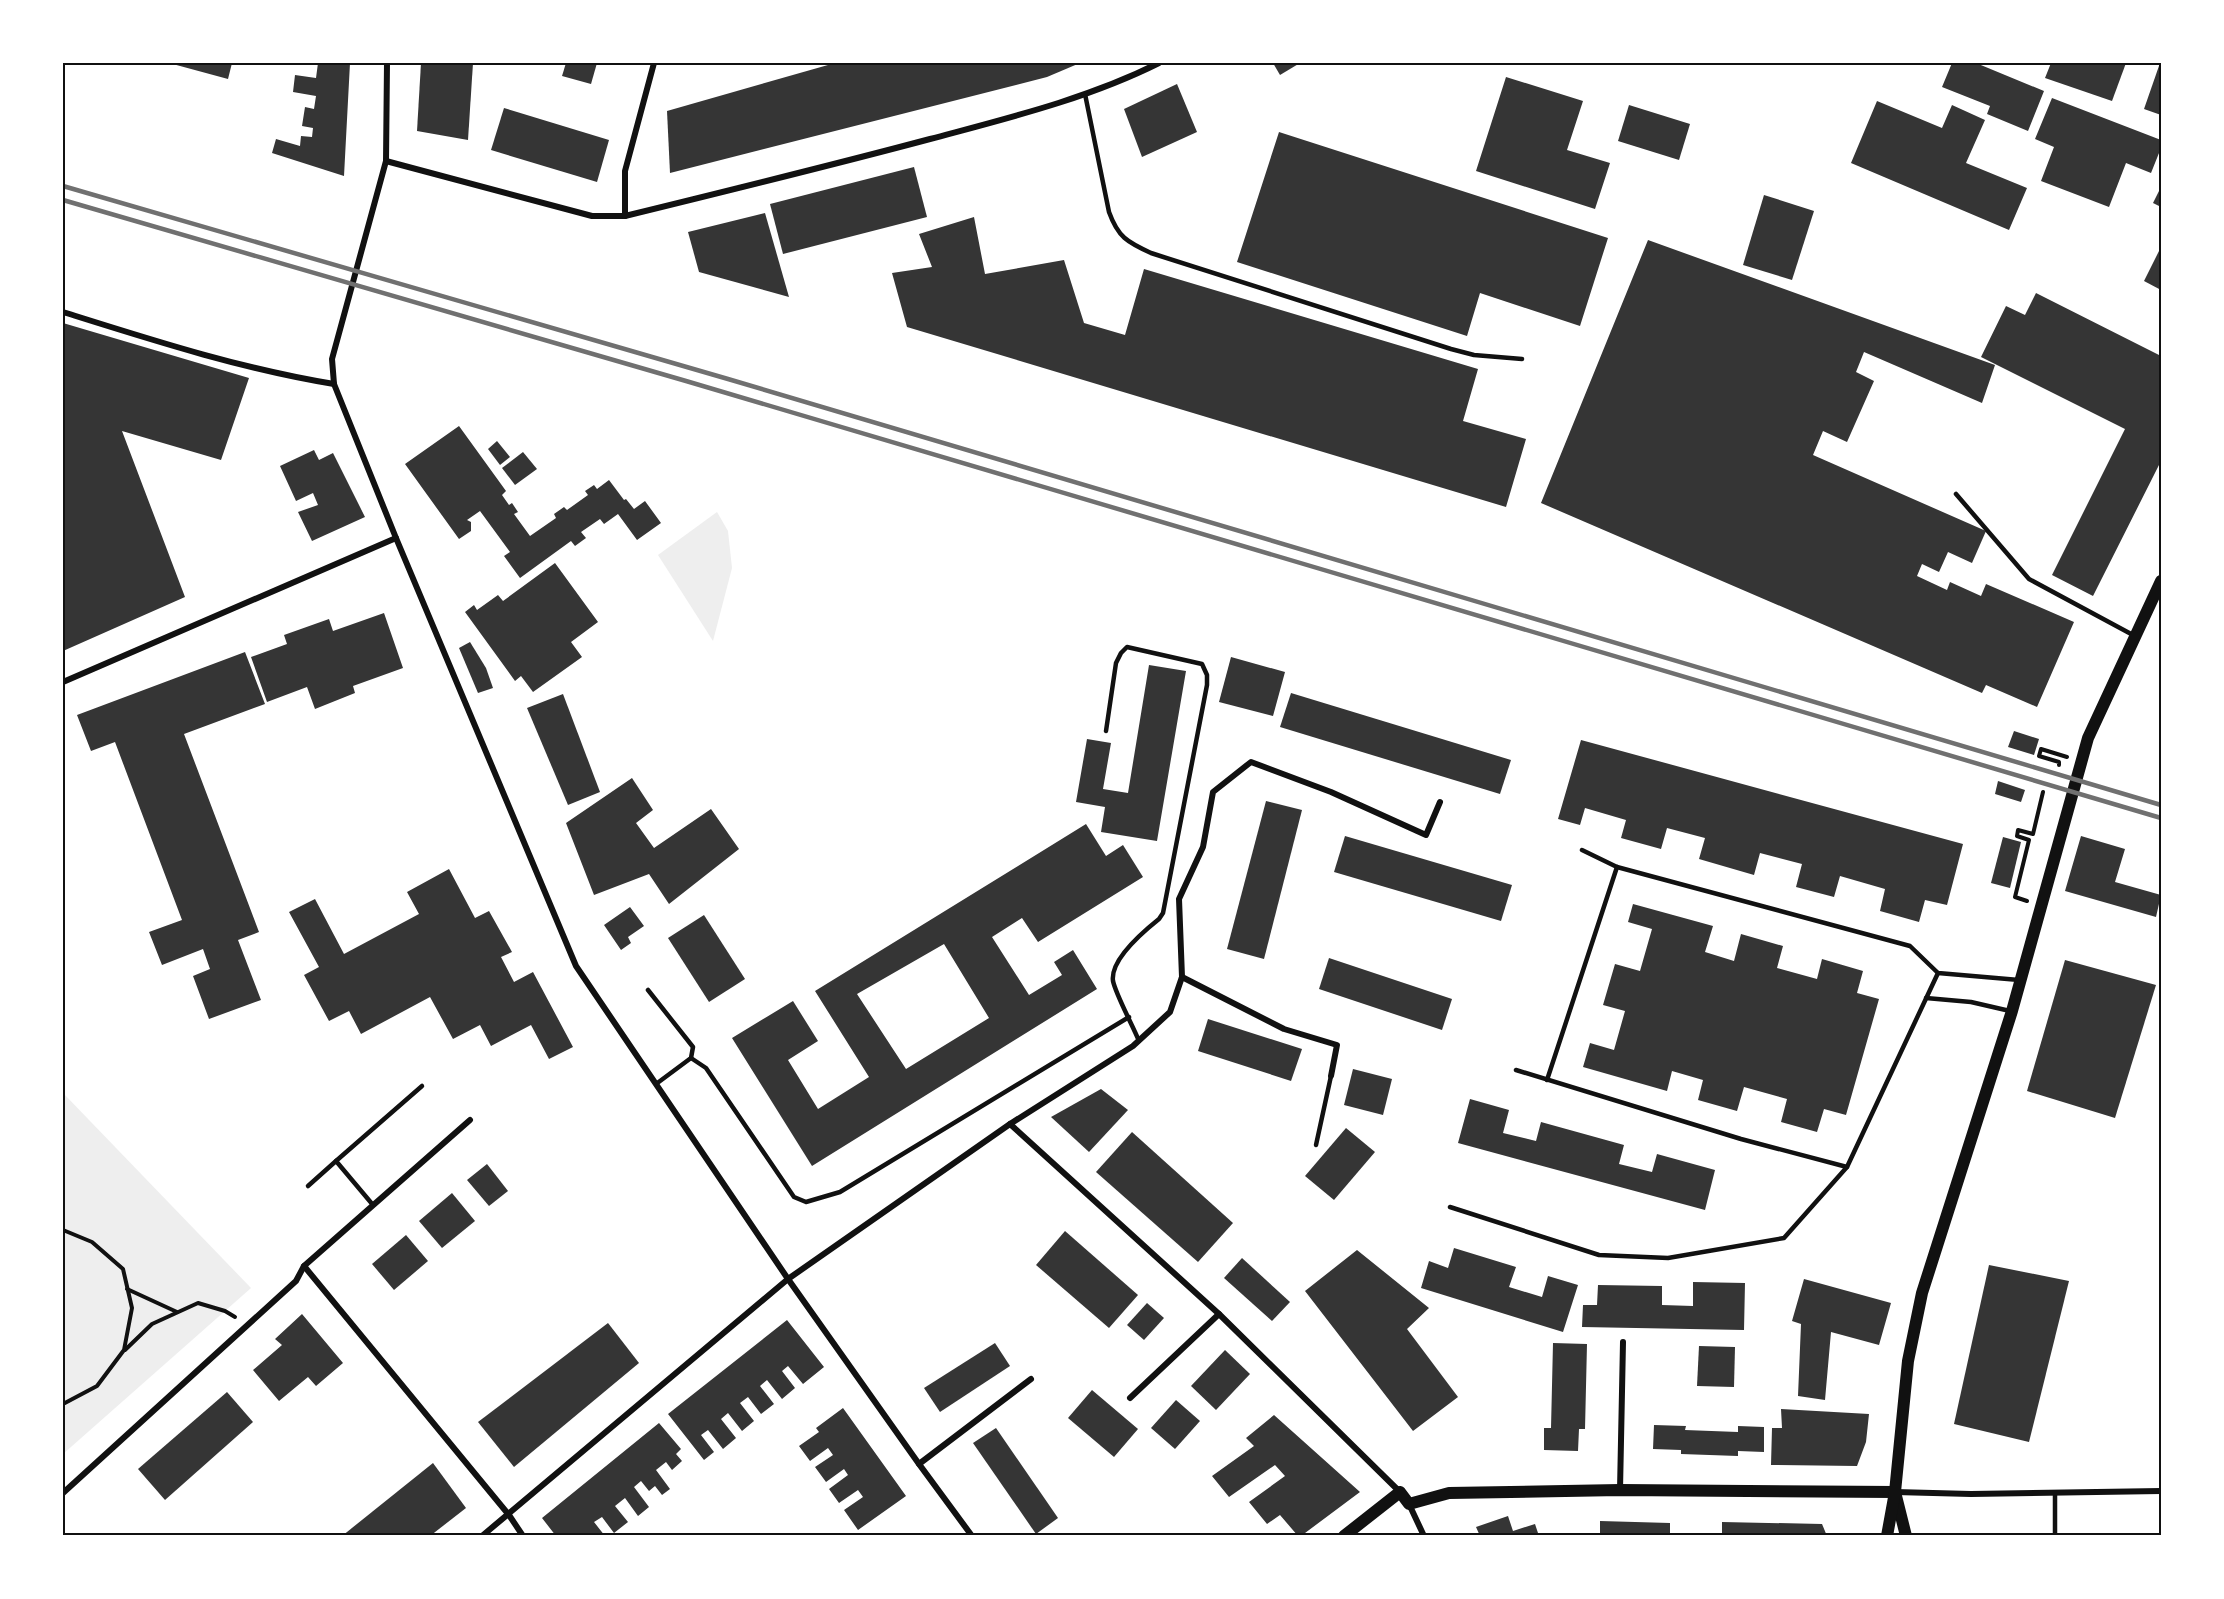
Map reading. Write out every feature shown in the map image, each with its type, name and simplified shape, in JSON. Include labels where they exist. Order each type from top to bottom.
[{"type":"main road","points":[[1887,1536],[1895,1492],[1908,1361],[1922,1293],[2012,1011],[2088,738],[2161,582]]},
{"type":"main road","points":[[1344,1536],[1400,1492],[1410,1504],[1449,1493],[1620,1490],[1895,1492]]},
{"type":"main road","points":[[1895,1492],[1906,1536]]},
{"type":"street","points":[[387,63],[386,160],[332,359],[334,384],[396,538],[576,966],[788,1279],[972,1536]]},
{"type":"street","points":[[625,216],[625,171],[654,63]]},
{"type":"street","points":[[386,160],[592,216],[625,216],[856,159],[1022,114],[1121,82],[1159,63]]},
{"type":"street","points":[[63,312],[287,376],[334,384]]},
{"type":"street","points":[[63,682],[396,538]]},
{"type":"street","points":[[482,1536],[788,1279],[1010,1124],[1139,1041],[1170,1012],[1182,977],[1179,899],[1203,847],[1213,792],[1251,762],[1331,792],[1426,835],[1440,802]]},
{"type":"street","points":[[1182,977],[1284,1029],[1337,1045],[1330,1076]]},
{"type":"street","points":[[63,1493],[296,1281],[304,1266],[470,1120]]},
{"type":"street","points":[[1010,1124],[1219,1314],[1400,1492]]},
{"type":"street","points":[[304,1266],[509,1515],[523,1536]]},
{"type":"street","points":[[1130,1398],[1219,1314]]},
{"type":"street","points":[[1620,1490],[1623,1342]]},
{"type":"street","points":[[919,1464],[1031,1379]]},
{"type":"street","points":[[1895,1492],[2055,1494],[2161,1491]]},
{"type":"street","points":[[1410,1504],[1424,1536]]},
{"type":"lane","points":[[1084,94],[1109,212],[1114,227],[1130,244],[1151,253],[1451,349],[1474,355],[1522,359]]},
{"type":"lane","points":[[1956,494],[2029,579],[2136,636]]},
{"type":"lane","points":[[1106,731],[1116,663],[1127,647],[1202,664],[1207,675],[1207,685],[1163,913],[1159,920],[1121,956],[1115,967],[1113,980],[1139,1041]]},
{"type":"lane","points":[[1582,850],[1617,867],[1910,946],[1938,973],[2020,980]]},
{"type":"lane","points":[[1546,1080],[1617,867]]},
{"type":"lane","points":[[1450,1207],[1599,1255],[1668,1258],[1784,1238],[1847,1167],[1938,973]]},
{"type":"lane","points":[[648,990],[693,1047],[691,1058],[656,1084]]},
{"type":"lane","points":[[1926,998],[1971,1002],[2012,1011]]},
{"type":"lane","points":[[691,1058],[706,1068],[794,1197],[806,1202],[840,1192],[1129,1017]]},
{"type":"lane","points":[[1516,1070],[1741,1139],[1847,1167]]},
{"type":"lane","points":[[1316,1145],[1330,1076]]},
{"type":"lane","points":[[308,1186],[423,1086]]},
{"type":"lane","points":[[336,1161],[373,1205]]},
{"type":"lane","points":[[2055,1494],[2055,1536]]},
{"type":"path","points":[[2059,765],[2060,762],[2039,756],[2041,749],[2082,762]]},
{"type":"path","points":[[2042,905],[2015,897],[2029,840],[2017,836],[2018,830],[2032,834],[2043,792]]},
{"type":"path","points":[[63,1230],[92,1242],[123,1269],[132,1308],[124,1350]]},
{"type":"path","points":[[127,1289],[178,1312]]},
{"type":"path","points":[[63,1404],[97,1386],[124,1350],[152,1324],[198,1303],[225,1311],[247,1326]]},
{"type":"shaded area","points":[[717,512],[728,531],[732,568],[713,641],[658,555]]},
{"type":"shaded area","points":[[63,1093],[251,1288],[63,1454]]},
{"type":"building","points":[[169,63],[232,63],[228,79]]},
{"type":"building","points":[[318,63],[350,63],[344,176],[272,153],[276,139],[300,146],[301,136],[312,137],[313,128],[302,126],[305,107],[314,109],[316,96],[293,92],[295,75],[316,78]]},
{"type":"building","points":[[421,63],[473,63],[468,140],[417,131]]},
{"type":"building","points":[[566,63],[597,63],[591,84],[562,76]]},
{"type":"building","points":[[835,63],[1080,63],[1047,77],[670,173],[667,111]]},
{"type":"building","points":[[1273,63],[1300,63],[1280,75]]},
{"type":"building","points":[[1952,63],[1976,63],[2044,91],[2028,131],[1987,114],[1990,106],[1942,87]]},
{"type":"building","points":[[2051,63],[2126,63],[2112,101],[2045,78]]},
{"type":"building","points":[[2161,63],[2161,115],[2144,109]]},
{"type":"building","points":[[1506,77],[1583,101],[1567,150],[1610,163],[1595,209],[1476,171]]},
{"type":"building","points":[[1177,84],[1197,132],[1142,157],[1124,109]]},
{"type":"building","points":[[2052,98],[2161,140],[2161,148],[2151,173],[2126,163],[2109,207],[2041,181],[2054,147],[2035,139]]},
{"type":"building","points":[[1877,101],[1942,128],[1952,105],[1985,120],[1966,163],[2027,188],[2009,230],[1851,163]]},
{"type":"building","points":[[1629,105],[1690,124],[1679,160],[1618,141]]},
{"type":"building","points":[[504,108],[609,140],[597,182],[491,150]]},
{"type":"building","points":[[1279,132],[1608,238],[1580,326],[1480,293],[1467,336],[1237,262]]},
{"type":"building","points":[[914,167],[927,217],[783,254],[770,204]]},
{"type":"building","points":[[2161,187],[2161,207],[2153,203]]},
{"type":"building","points":[[1764,195],[1814,211],[1792,280],[1743,265]]},
{"type":"building","points":[[765,213],[789,297],[699,272],[688,232]]},
{"type":"building","points":[[974,217],[985,274],[1064,260],[1084,323],[1125,335],[1144,269],[1478,369],[1463,421],[1526,439],[1506,507],[907,327],[892,273],[932,267],[919,234]]},
{"type":"building","points":[[1648,240],[1995,365],[1982,403],[1864,352],[1856,372],[1874,381],[1847,442],[1823,431],[1813,455],[1986,531],[1972,563],[1948,552],[1939,572],[1922,564],[1917,576],[1947,590],[1950,582],[1981,596],[1986,584],[2074,622],[2037,707],[1986,685],[1982,693],[1541,503]]},
{"type":"building","points":[[2161,247],[2161,290],[2144,281]]},
{"type":"building","points":[[2036,293],[2161,356],[2161,461],[2093,596],[2052,575],[2125,429],[1981,357],[2006,306],[2025,315]]},
{"type":"building","points":[[63,323],[249,378],[221,460],[122,431],[185,597],[63,651]]},
{"type":"building","points":[[459,426],[506,491],[502,495],[509,505],[512,503],[518,512],[514,514],[530,536],[556,518],[554,514],[564,507],[567,510],[588,495],[585,491],[594,485],[597,489],[609,480],[634,509],[645,501],[661,523],[637,540],[618,514],[604,524],[600,519],[581,532],[586,538],[575,546],[571,541],[520,578],[504,556],[510,552],[480,511],[467,520],[471,522],[471,531],[459,539],[405,464]]},
{"type":"building","points":[[497,441],[510,457],[500,465],[488,449]]},
{"type":"building","points":[[314,450],[319,460],[333,453],[365,517],[312,541],[298,512],[318,505],[313,493],[296,501],[280,466]]},
{"type":"building","points":[[523,452],[537,469],[515,485],[502,468]]},
{"type":"building","points":[[555,563],[598,622],[571,642],[582,657],[533,692],[521,676],[515,681],[465,612],[474,605],[477,610],[498,595],[503,601]]},
{"type":"building","points":[[384,613],[403,668],[353,686],[355,693],[315,709],[307,687],[267,702],[251,657],[287,644],[284,635],[329,619],[333,631]]},
{"type":"building","points":[[470,642],[486,668],[493,688],[478,693],[459,648]]},
{"type":"building","points":[[245,652],[265,704],[184,734],[259,932],[238,940],[261,1000],[209,1019],[193,976],[210,969],[203,949],[162,965],[149,932],[182,920],[115,742],[91,751],[77,715]]},
{"type":"building","points":[[1231,657],[1285,672],[1273,716],[1219,702]]},
{"type":"building","points":[[1149,665],[1186,671],[1157,841],[1101,832],[1105,807],[1076,802],[1087,739],[1111,743],[1103,789],[1128,793]]},
{"type":"building","points":[[1291,693],[1511,760],[1500,794],[1280,727]]},
{"type":"building","points":[[563,694],[600,792],[568,805],[527,708]]},
{"type":"building","points":[[2014,731],[2039,739],[2034,755],[2008,747]]},
{"type":"building","points":[[1581,740],[1963,844],[1947,905],[1925,900],[1919,922],[1880,911],[1885,889],[1840,876],[1834,897],[1796,887],[1802,864],[1760,853],[1754,875],[1699,859],[1705,838],[1667,828],[1661,849],[1621,838],[1626,820],[1585,808],[1580,825],[1558,819]]},
{"type":"building","points":[[632,778],[653,810],[636,823],[654,848],[711,809],[739,849],[669,904],[649,874],[594,895],[566,823]]},
{"type":"building","points":[[1998,781],[2025,790],[2021,802],[1995,794]]},
{"type":"building","points":[[1266,801],[1302,810],[1264,959],[1227,949]]},
{"type":"building","points":[[1086,824],[1106,856],[1123,845],[1143,877],[1038,942],[1022,918],[992,937],[1029,995],[1062,975],[1054,962],[1073,950],[1097,989],[812,1166],[732,1038],[793,1001],[818,1041],[788,1060],[818,1109],[869,1077],[815,991]],"holes":[[[944,944],[989,1018],[906,1069],[857,994]]]},
{"type":"building","points":[[1345,836],[1512,885],[1501,921],[1334,872]]},
{"type":"building","points":[[2081,836],[2125,849],[2115,882],[2161,895],[2156,917],[2065,891]]},
{"type":"building","points":[[2003,837],[2021,842],[2010,888],[1991,883]]},
{"type":"building","points":[[449,869],[475,918],[489,911],[512,952],[501,957],[514,982],[533,972],[573,1047],[549,1059],[531,1025],[491,1046],[480,1025],[453,1039],[430,997],[361,1034],[349,1011],[329,1021],[304,975],[319,967],[289,912],[315,899],[344,954],[419,914],[407,892]]},
{"type":"building","points":[[1633,904],[1713,926],[1705,952],[1734,961],[1741,934],[1783,946],[1777,968],[1817,979],[1822,959],[1863,971],[1857,993],[1879,999],[1846,1115],[1824,1109],[1817,1132],[1781,1122],[1787,1099],[1744,1087],[1737,1111],[1698,1100],[1703,1080],[1672,1071],[1667,1091],[1583,1067],[1590,1043],[1614,1050],[1625,1011],[1603,1005],[1615,964],[1640,971],[1652,929],[1628,922]]},
{"type":"building","points":[[630,907],[644,926],[628,937],[631,943],[621,950],[604,925]]},
{"type":"building","points":[[704,915],[745,979],[709,1002],[668,938]]},
{"type":"building","points":[[1329,958],[1452,999],[1442,1030],[1319,989]]},
{"type":"building","points":[[2065,960],[2156,985],[2115,1118],[2027,1091]]},
{"type":"building","points":[[1208,1019],[1302,1049],[1291,1081],[1198,1051]]},
{"type":"building","points":[[1353,1069],[1392,1079],[1383,1115],[1344,1105]]},
{"type":"building","points":[[1101,1089],[1128,1110],[1089,1152],[1051,1117]]},
{"type":"building","points":[[1470,1099],[1509,1110],[1503,1133],[1536,1141],[1541,1122],[1624,1145],[1619,1164],[1652,1172],[1657,1154],[1715,1170],[1705,1210],[1458,1143]]},
{"type":"building","points":[[1346,1128],[1375,1152],[1334,1200],[1305,1176]]},
{"type":"building","points":[[1132,1132],[1233,1223],[1198,1262],[1096,1172]]},
{"type":"building","points":[[487,1164],[508,1191],[489,1206],[467,1180]]},
{"type":"building","points":[[452,1193],[475,1221],[442,1248],[419,1221]]},
{"type":"building","points":[[1065,1231],[1138,1295],[1109,1328],[1036,1265]]},
{"type":"building","points":[[406,1235],[428,1261],[394,1290],[372,1264]]},
{"type":"building","points":[[1454,1248],[1516,1267],[1509,1287],[1542,1297],[1548,1276],[1578,1285],[1563,1332],[1421,1288],[1429,1261],[1448,1268]]},
{"type":"building","points":[[1357,1250],[1429,1308],[1407,1329],[1458,1397],[1413,1431],[1305,1291]]},
{"type":"building","points":[[1242,1258],[1290,1302],[1272,1321],[1224,1278]]},
{"type":"building","points":[[1989,1265],[2069,1281],[2029,1442],[1954,1424]]},
{"type":"building","points":[[1804,1279],[1891,1303],[1879,1345],[1831,1332],[1825,1400],[1798,1396],[1801,1324],[1792,1321]]},
{"type":"building","points":[[1693,1282],[1745,1283],[1744,1330],[1582,1327],[1583,1305],[1597,1305],[1598,1285],[1662,1286],[1662,1305],[1693,1306]]},
{"type":"building","points":[[1147,1303],[1164,1318],[1144,1340],[1127,1325]]},
{"type":"building","points":[[302,1314],[343,1363],[316,1386],[308,1377],[279,1401],[253,1370],[282,1345],[275,1339]]},
{"type":"building","points":[[787,1320],[824,1367],[803,1384],[788,1366],[782,1371],[795,1388],[782,1399],[767,1380],[760,1386],[774,1404],[761,1414],[748,1397],[740,1403],[754,1421],[742,1431],[728,1413],[721,1419],[736,1438],[723,1449],[708,1430],[701,1435],[714,1452],[704,1460],[668,1414]]},
{"type":"building","points":[[608,1323],[639,1363],[514,1467],[478,1422]]},
{"type":"building","points":[[995,1343],[1010,1366],[940,1412],[924,1388]]},
{"type":"building","points":[[1553,1343],[1587,1344],[1585,1429],[1579,1429],[1578,1451],[1544,1450],[1544,1428],[1551,1428]]},
{"type":"building","points":[[1699,1346],[1735,1347],[1734,1387],[1697,1386]]},
{"type":"building","points":[[1225,1350],[1250,1374],[1216,1410],[1191,1386]]},
{"type":"building","points":[[1092,1390],[1138,1429],[1114,1457],[1068,1418]]},
{"type":"building","points":[[227,1392],[253,1422],[165,1500],[138,1469]]},
{"type":"building","points":[[1176,1400],[1200,1421],[1175,1449],[1151,1428]]},
{"type":"building","points":[[843,1408],[906,1496],[858,1530],[844,1510],[863,1497],[858,1490],[839,1503],[829,1489],[848,1475],[844,1469],[826,1482],[815,1467],[833,1455],[828,1448],[810,1461],[799,1446],[819,1432],[816,1428]]},
{"type":"building","points":[[1781,1409],[1869,1414],[1866,1442],[1857,1466],[1771,1465],[1772,1428],[1782,1428]]},
{"type":"building","points":[[1274,1415],[1360,1492],[1301,1536],[1298,1536],[1280,1515],[1267,1524],[1249,1502],[1285,1476],[1275,1465],[1229,1497],[1212,1476],[1254,1446],[1246,1438]]},
{"type":"building","points":[[659,1423],[681,1449],[676,1454],[682,1461],[672,1470],[666,1462],[656,1470],[670,1489],[662,1495],[655,1486],[649,1491],[641,1481],[634,1487],[649,1507],[638,1516],[625,1498],[615,1506],[628,1522],[614,1533],[602,1517],[594,1522],[605,1536],[581,1536],[578,1533],[574,1536],[556,1536],[542,1518]]},
{"type":"building","points":[[1654,1425],[1686,1426],[1685,1430],[1738,1432],[1738,1426],[1764,1427],[1764,1452],[1738,1451],[1738,1456],[1681,1454],[1681,1450],[1653,1449]]},
{"type":"building","points":[[996,1428],[1058,1518],[1036,1534],[973,1443]]},
{"type":"building","points":[[433,1463],[466,1508],[430,1536],[342,1536]]},
{"type":"building","points":[[1508,1516],[1513,1531],[1535,1524],[1539,1536],[1480,1536],[1476,1527]]},
{"type":"building","points":[[1600,1521],[1670,1523],[1670,1536],[1600,1536]]},
{"type":"building","points":[[1722,1522],[1822,1524],[1827,1536],[1722,1536]]},
{"type":"railway","points":[[63,186],[728,379],[2161,805]]},
{"type":"railway","points":[[63,200],[686,381],[2161,818]]}]
